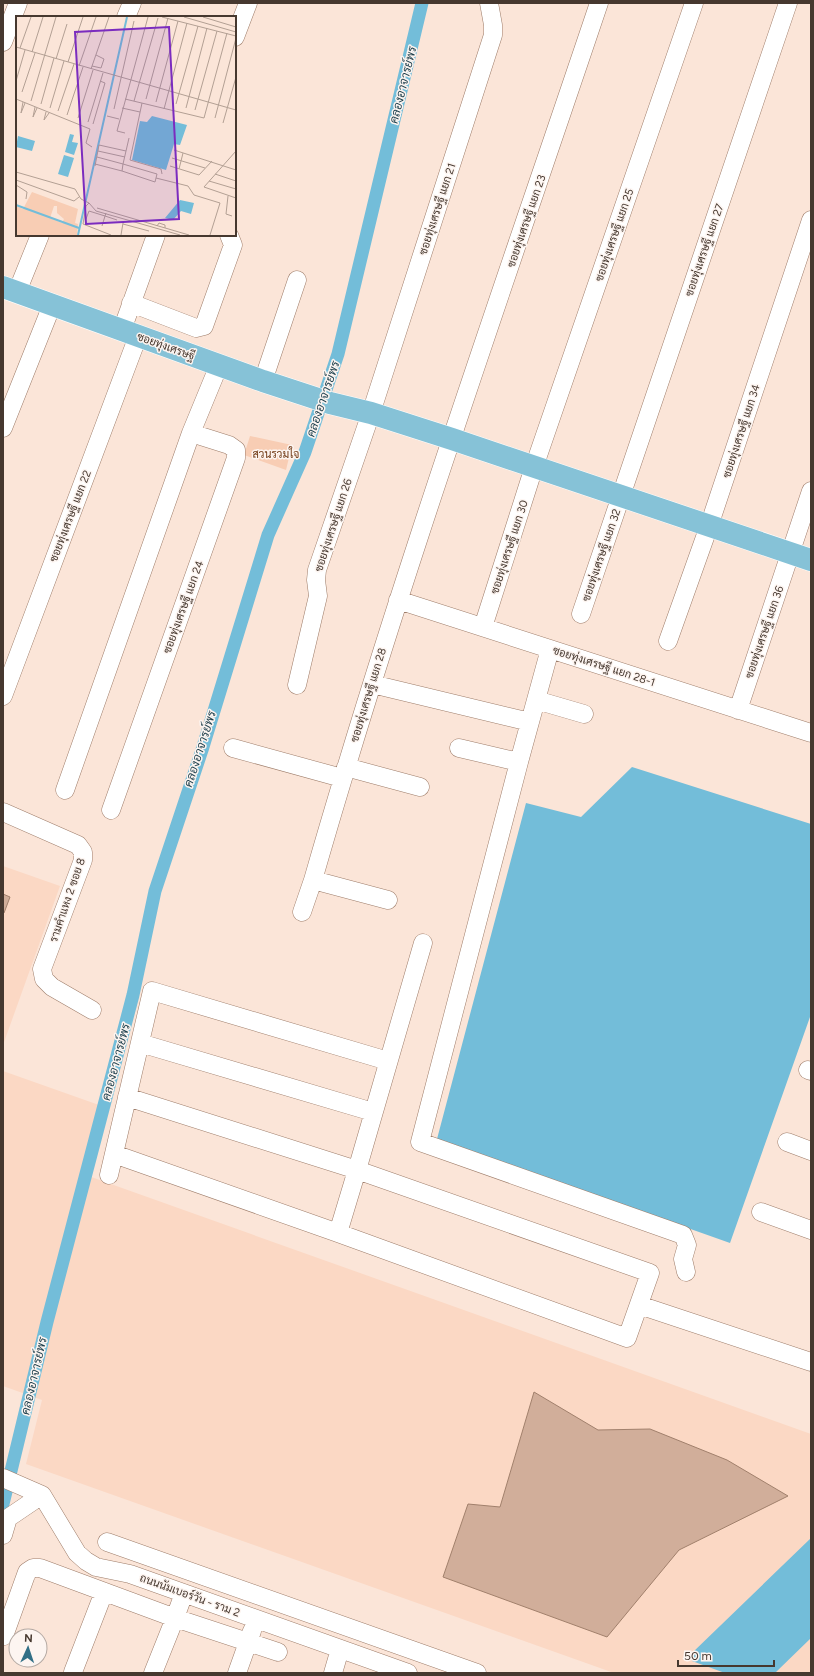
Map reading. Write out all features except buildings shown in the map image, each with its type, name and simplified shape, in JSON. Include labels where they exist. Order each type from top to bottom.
[{"type":"main road","name":"ซอยทุ่งเศรษฐี","points":[[10,290],[263,381],[324,401],[371,413],[452,439],[811,560]]},
{"type":"street","points":[[3,42],[18,3]]},
{"type":"street","points":[[126,16],[132,3]]},
{"type":"street","points":[[236,34],[248,3]]},
{"type":"street","name":"ซอยทุ่งเศรษฐี แยก 21","points":[[371,413],[493,35],[490,3]]},
{"type":"street","name":"ซอยทุ่งเศรษฐี แยก 23","points":[[452,439],[599,3]]},
{"type":"street","name":"ซอยทุ่งเศรษฐี แยก 25","points":[[534,467],[694,3]]},
{"type":"street","name":"ซอยทุ่งเศรษฐี แยก 27","points":[[621,496],[788,3]]},
{"type":"street","name":"ซอยทุ่งเศรษฐี แยก 34","points":[[668,641],[709,526],[811,220]]},
{"type":"street","points":[[10,290],[39,236]]},
{"type":"street","name":"ซอยทุ่งเศรษฐี แยก 22","points":[[3,696],[130,333],[131,303],[156,236]]},
{"type":"street","points":[[131,303],[196,328],[204,326],[233,245],[229,236]]},
{"type":"street","points":[[263,381],[297,280]]},
{"type":"street","points":[[3,428],[52,305]]},
{"type":"street","points":[[65,790],[191,433],[219,365]]},
{"type":"street","name":"ซอยทุ่งเศรษฐี แยก 26","points":[[297,685],[318,596],[316,580],[317,570],[371,413]]},
{"type":"street","name":"ซอยทุ่งเศรษฐี แยก 24","points":[[112,810],[236,458],[236,450],[230,445],[191,433]]},
{"type":"street","name":"ซอยทุ่งเศรษฐี แยก 28","points":[[302,912],[398,600],[452,439]]},
{"type":"street","name":"ซอยทุ่งเศรษฐี แยก 30","points":[[483,627],[534,467]]},
{"type":"street","name":"ซอยทุ่งเศรษฐี แยก 36","points":[[738,710],[811,491]]},
{"type":"street","name":"ซอยทุ่งเศรษฐี แยก 32","points":[[581,614],[621,496]]},
{"type":"street","name":"ซอยทุ่งเศรษฐี แยก 28-1","points":[[398,600],[811,733]]},
{"type":"street","points":[[550,649],[420,1142],[683,1235],[687,1245],[683,1260],[686,1272]]},
{"type":"street","points":[[372,684],[530,722]]},
{"type":"street","points":[[536,700],[584,714]]},
{"type":"street","points":[[233,748],[344,773],[420,787]]},
{"type":"street","points":[[459,748],[519,762]]},
{"type":"street","name":"รามคำแหง 2 ซอย 8","points":[[3,812],[78,845],[83,852],[83,860],[42,969],[44,979],[52,987],[92,1010]]},
{"type":"street","points":[[313,880],[388,900]]},
{"type":"street","points":[[338,1233],[423,943]]},
{"type":"street","points":[[109,1175],[152,991],[388,1061]]},
{"type":"street","points":[[140,1043],[373,1112]]},
{"type":"street","points":[[114,1154],[338,1233],[626,1338],[650,1273],[357,1170],[127,1097]]},
{"type":"street","points":[[787,1142],[811,1151]]},
{"type":"street","points":[[761,1212],[811,1230]]},
{"type":"street","points":[[639,1306],[811,1362]]},
{"type":"street","points":[[11,1482],[42,1495]]},
{"type":"street","points":[[3,1535],[8,1518],[42,1495]]},
{"type":"street","name":"ถนนนัมเบอร์วัน - ราม 2","points":[[42,1495],[77,1553],[96,1567],[130,1574],[408,1673]]},
{"type":"street","points":[[107,1542],[296,1609],[457,1670],[477,1673]]},
{"type":"street","points":[[130,1574],[137,1553]]},
{"type":"street","points":[[4,1636],[27,1572],[33,1568],[40,1568],[175,1618],[278,1652]]},
{"type":"street","points":[[73,1672],[104,1592]]},
{"type":"street","points":[[153,1673],[184,1593]]},
{"type":"street","points":[[288,1630],[296,1609]]},
{"type":"street","points":[[236,1673],[256,1619]]},
{"type":"street","points":[[333,1673],[340,1649]]},
{"type":"shaded area","points":[[3,866],[60,886],[3,1045]]},
{"type":"shaded area","points":[[3,1071],[99,1105],[80,1173],[811,1434],[811,1673],[614,1673],[26,1464],[42,1400],[3,1386]]},
{"type":"green space","name":"สวนรวมใจ","points":[[250,436],[292,445],[286,470],[244,455]]},
{"type":"water","points":[[632,767],[811,824],[811,1017],[730,1243],[437,1139],[526,803],[581,817]]},
{"type":"water","points":[[811,1538],[811,1638],[775,1673],[725,1673],[692,1661],[692,1653]]},
{"type":"waterway","name":"คลองอาจารย์พร","points":[[3,1504],[47,1322],[133,995],[155,891],[202,750],[268,535],[305,452],[338,354],[422,3]]}]
